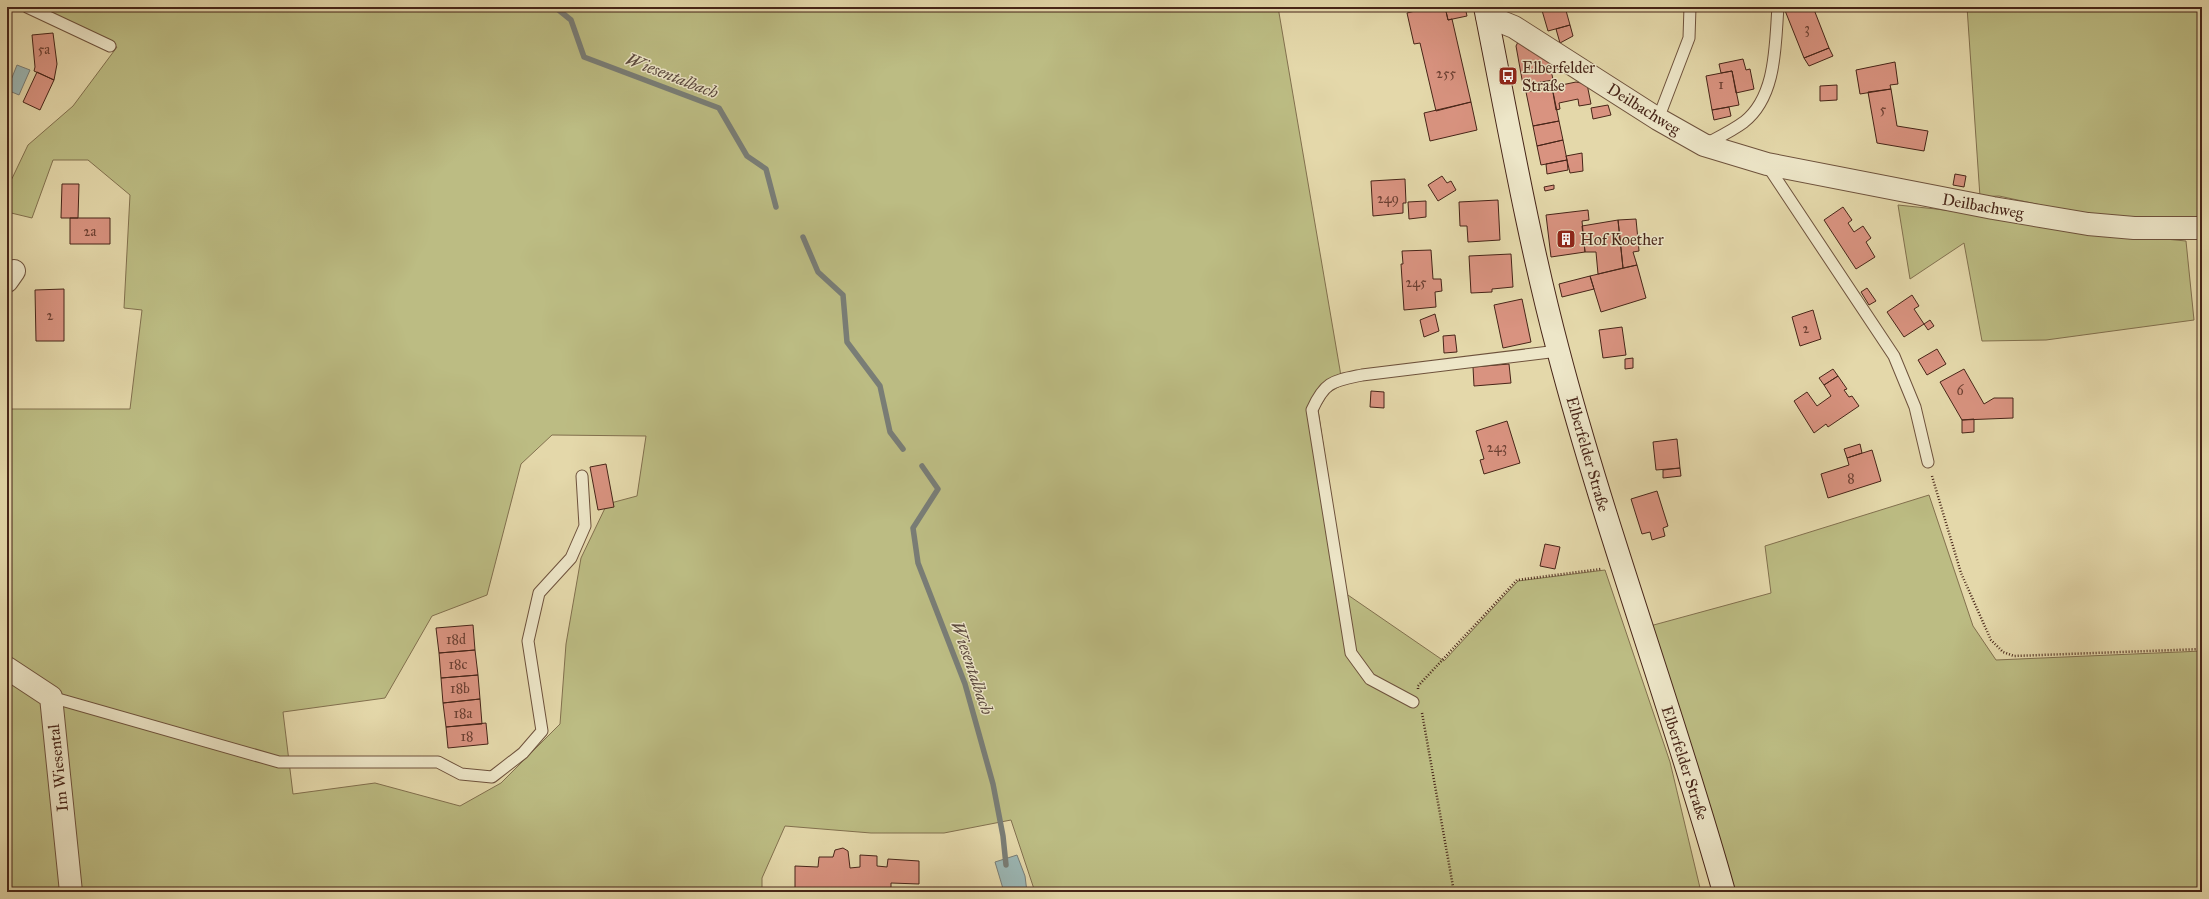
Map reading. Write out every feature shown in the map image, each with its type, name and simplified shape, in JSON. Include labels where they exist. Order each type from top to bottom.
[{"type":"street","name":"Deilbachweg","points":[[1486,12],[1514,27],[1658,119],[1704,145],[1766,164],[1993,208],[2088,224],[2134,228],[2202,228]]},
{"type":"street","name":"Elberfelder Straße","points":[[1486,12],[1533,248],[1558,350],[1615,547],[1708,833],[1724,892]]},
{"type":"street","points":[[7,668],[51,697]]},
{"type":"street","name":"Im Wiesental","points":[[51,697],[71,892]]},
{"type":"lane","points":[[27,7],[110,46]]},
{"type":"lane","points":[[1658,119],[1690,38],[1690,7]]},
{"type":"lane","points":[[1704,145],[1745,121],[1763,99],[1772,71],[1778,7]]},
{"type":"lane","points":[[1766,164],[1894,356],[1915,407],[1928,462]]},
{"type":"lane","points":[[1418,702],[1370,679],[1351,653],[1312,410],[1319,395],[1334,380],[1558,350]]},
{"type":"lane","points":[[51,697],[279,762],[438,762],[461,774],[492,777],[523,752],[542,731],[528,641],[539,593],[571,558],[585,526],[582,476]]},
{"type":"path","points":[[1928,462],[1961,573],[1991,640],[2002,652],[2014,656],[2202,649]]},
{"type":"path","points":[[1454,892],[1418,702],[1418,686],[1517,580],[1604,568]]},
{"type":"green space","points":[[34,7],[1278,7],[1342,385],[1328,393],[1318,410],[1345,593],[1444,661],[1518,581],[1605,570],[1670,762],[1701,892],[1035,892],[1011,820],[944,833],[871,833],[785,826],[762,878],[762,892],[7,892],[7,409],[130,409],[142,310],[124,308],[130,195],[88,160],[53,160],[32,218],[7,212],[7,189],[28,145],[73,106],[117,47]],"holes":[[[552,435],[646,436],[637,496],[607,504],[581,558],[566,644],[560,724],[501,783],[460,806],[375,783],[293,794],[283,712],[385,698],[432,616],[487,595],[521,464]]]},
{"type":"green space","points":[[1967,7],[2202,7],[2202,221],[2092,216],[1999,196],[1980,197]]},
{"type":"green space","points":[[1898,205],[1970,213],[2150,238],[2186,241],[2194,320],[2046,340],[1982,341],[1964,243],[1910,279]]},
{"type":"green space","points":[[1929,495],[1973,626],[1996,660],[2202,651],[2202,892],[1731,892],[1650,626],[1771,593],[1765,546]]},
{"type":"water","points":[[17,65],[30,70],[19,95],[7,90]]},
{"type":"water","points":[[1017,855],[1025,876],[1027,892],[1004,892],[995,862]]},
{"type":"building","points":[[1431,7],[1445,7],[1448,20],[1452,19],[1471,102],[1436,111],[1420,43],[1414,44],[1407,13]]},
{"type":"building","points":[[1445,7],[1465,7],[1467,16],[1448,20]]},
{"type":"building","points":[[1541,7],[1565,7],[1570,25],[1548,31]]},
{"type":"building","points":[[1813,7],[1829,48],[1804,58],[1784,8]]},
{"type":"building","points":[[1570,25],[1573,36],[1560,43],[1556,29]]},
{"type":"building","points":[[53,33],[57,64],[54,80],[34,71],[35,67],[32,35]]},
{"type":"building","points":[[1518,42],[1527,45],[1528,50],[1534,48],[1549,58],[1553,80],[1523,85],[1516,46]]},
{"type":"building","points":[[1829,48],[1833,56],[1809,66],[1804,58]]},
{"type":"building","points":[[1743,59],[1746,70],[1750,69],[1754,89],[1736,93],[1732,71],[1721,73],[1719,64]]},
{"type":"building","points":[[1895,62],[1898,84],[1890,85],[1891,89],[1860,94],[1856,70]]},
{"type":"building","points":[[1732,71],[1739,105],[1712,110],[1706,76]]},
{"type":"building","points":[[37,72],[54,80],[40,110],[23,102]]},
{"type":"building","points":[[1576,82],[1587,84],[1591,104],[1579,106],[1578,99],[1559,103],[1560,109],[1556,110],[1552,87]]},
{"type":"building","points":[[1837,85],[1837,100],[1820,101],[1820,86]]},
{"type":"building","points":[[1552,87],[1559,121],[1533,126],[1526,92]]},
{"type":"building","points":[[1891,89],[1897,126],[1928,131],[1924,151],[1877,143],[1868,92]]},
{"type":"building","points":[[1471,102],[1477,130],[1430,141],[1424,113]]},
{"type":"building","points":[[1608,105],[1611,115],[1593,119],[1591,108]]},
{"type":"building","points":[[1729,107],[1731,116],[1714,120],[1712,110]]},
{"type":"building","points":[[1559,121],[1563,140],[1537,146],[1533,126]]},
{"type":"building","points":[[1563,140],[1567,160],[1541,165],[1537,146]]},
{"type":"building","points":[[1582,153],[1583,171],[1570,173],[1566,156]]},
{"type":"building","points":[[1567,160],[1568,170],[1547,174],[1546,164]]},
{"type":"building","points":[[1955,174],[1966,176],[1964,187],[1953,185]]},
{"type":"building","points":[[1442,176],[1447,183],[1451,181],[1456,190],[1438,201],[1428,185]]},
{"type":"building","points":[[1405,179],[1406,203],[1403,203],[1403,213],[1373,216],[1371,181]]},
{"type":"building","points":[[62,184],[79,184],[78,218],[61,218]]},
{"type":"building","points":[[1554,185],[1554,189],[1545,191],[1544,187]]},
{"type":"building","points":[[1498,200],[1500,240],[1468,242],[1467,226],[1460,226],[1459,202]]},
{"type":"building","points":[[1426,201],[1426,217],[1409,219],[1408,202]]},
{"type":"building","points":[[1843,207],[1852,220],[1848,223],[1854,232],[1863,226],[1871,238],[1866,242],[1875,257],[1856,269],[1824,220]]},
{"type":"building","name":"Hof Koether","points":[[1588,210],[1589,220],[1582,221],[1585,252],[1551,257],[1546,215]]},
{"type":"building","points":[[70,218],[110,218],[110,244],[70,244]]},
{"type":"building","points":[[1636,219],[1639,251],[1633,252],[1637,265],[1623,268],[1618,220]]},
{"type":"building","points":[[1618,220],[1623,268],[1598,274],[1596,252],[1585,252],[1582,226]]},
{"type":"building","points":[[1431,250],[1433,279],[1441,279],[1442,291],[1435,292],[1436,307],[1404,310],[1401,264],[1403,264],[1402,251]]},
{"type":"building","points":[[1511,254],[1513,287],[1492,289],[1492,292],[1471,293],[1469,256]]},
{"type":"building","points":[[1637,265],[1646,298],[1601,312],[1590,276]]},
{"type":"building","points":[[1590,276],[1594,289],[1562,297],[1559,284]]},
{"type":"building","points":[[1867,288],[1876,301],[1869,305],[1861,292]]},
{"type":"building","points":[[64,289],[64,341],[36,341],[35,290]]},
{"type":"building","points":[[1912,295],[1919,306],[1914,309],[1924,324],[1904,337],[1887,312]]},
{"type":"building","points":[[1522,299],[1531,342],[1503,348],[1494,305]]},
{"type":"building","points":[[1813,310],[1821,339],[1800,346],[1792,317]]},
{"type":"building","points":[[1435,314],[1439,331],[1424,337],[1420,320]]},
{"type":"building","points":[[1930,320],[1934,326],[1928,330],[1924,324]]},
{"type":"building","points":[[1622,327],[1626,355],[1603,358],[1599,330]]},
{"type":"building","points":[[1455,335],[1457,352],[1444,353],[1443,336]]},
{"type":"building","points":[[1937,349],[1946,364],[1927,375],[1918,360]]},
{"type":"building","points":[[1633,358],[1633,368],[1625,369],[1625,359]]},
{"type":"building","points":[[1509,364],[1511,383],[1474,386],[1473,367]]},
{"type":"building","points":[[1833,369],[1838,376],[1824,385],[1819,378]]},
{"type":"building","points":[[1964,369],[1984,404],[1994,398],[2013,398],[2013,418],[1962,420],[1940,382]]},
{"type":"building","points":[[1838,376],[1847,389],[1844,390],[1849,397],[1852,396],[1859,406],[1828,427],[1826,424],[1814,433],[1794,401],[1807,392],[1817,406],[1831,396],[1824,385]]},
{"type":"building","points":[[1371,391],[1384,392],[1384,408],[1370,407]]},
{"type":"building","points":[[1974,419],[1974,432],[1962,433],[1962,420]]},
{"type":"building","points":[[1507,421],[1520,463],[1484,474],[1480,460],[1484,459],[1476,431]]},
{"type":"building","points":[[1677,439],[1680,468],[1656,470],[1653,442]]},
{"type":"building","points":[[1860,444],[1862,453],[1847,458],[1844,449]]},
{"type":"building","points":[[1872,450],[1881,481],[1828,498],[1821,474],[1849,465],[1847,458]]},
{"type":"building","points":[[606,464],[614,507],[598,510],[590,467]]},
{"type":"building","points":[[1680,468],[1681,476],[1663,478],[1663,470]]},
{"type":"building","points":[[1657,491],[1668,526],[1663,528],[1665,536],[1652,540],[1650,532],[1642,534],[1631,499]]},
{"type":"building","points":[[1545,544],[1560,547],[1555,569],[1540,566]]},
{"type":"building","points":[[473,625],[475,650],[439,653],[436,628]]},
{"type":"building","points":[[475,650],[478,675],[441,678],[439,653]]},
{"type":"building","points":[[478,675],[480,699],[443,703],[441,678]]},
{"type":"building","points":[[480,699],[482,724],[446,727],[443,703]]},
{"type":"building","points":[[486,723],[488,744],[448,748],[446,727]]},
{"type":"building","points":[[843,848],[848,851],[850,868],[860,867],[860,855],[877,856],[877,866],[887,867],[888,859],[919,861],[919,884],[891,883],[891,892],[817,892],[816,889],[795,889],[795,866],[818,867],[819,857],[833,857],[835,850]]},
{"type":"waterway","name":"Wiesentalbach","points":[[555,7],[571,20],[584,57],[719,108],[747,156],[766,169],[776,207]]},
{"type":"waterway","name":"Wiesentalbach","points":[[803,237],[818,272],[843,295],[847,342],[880,386],[890,432],[903,449]]},
{"type":"waterway","name":"Wiesentalbach","points":[[922,466],[938,489],[913,528],[918,563],[965,684],[993,784],[1003,836],[1006,865]]},
{"type":"place","name":"Elberfelder Straße","points":[[1508,76]]},
{"type":"place","name":"Hof Koether","points":[[1566,239]]}]
